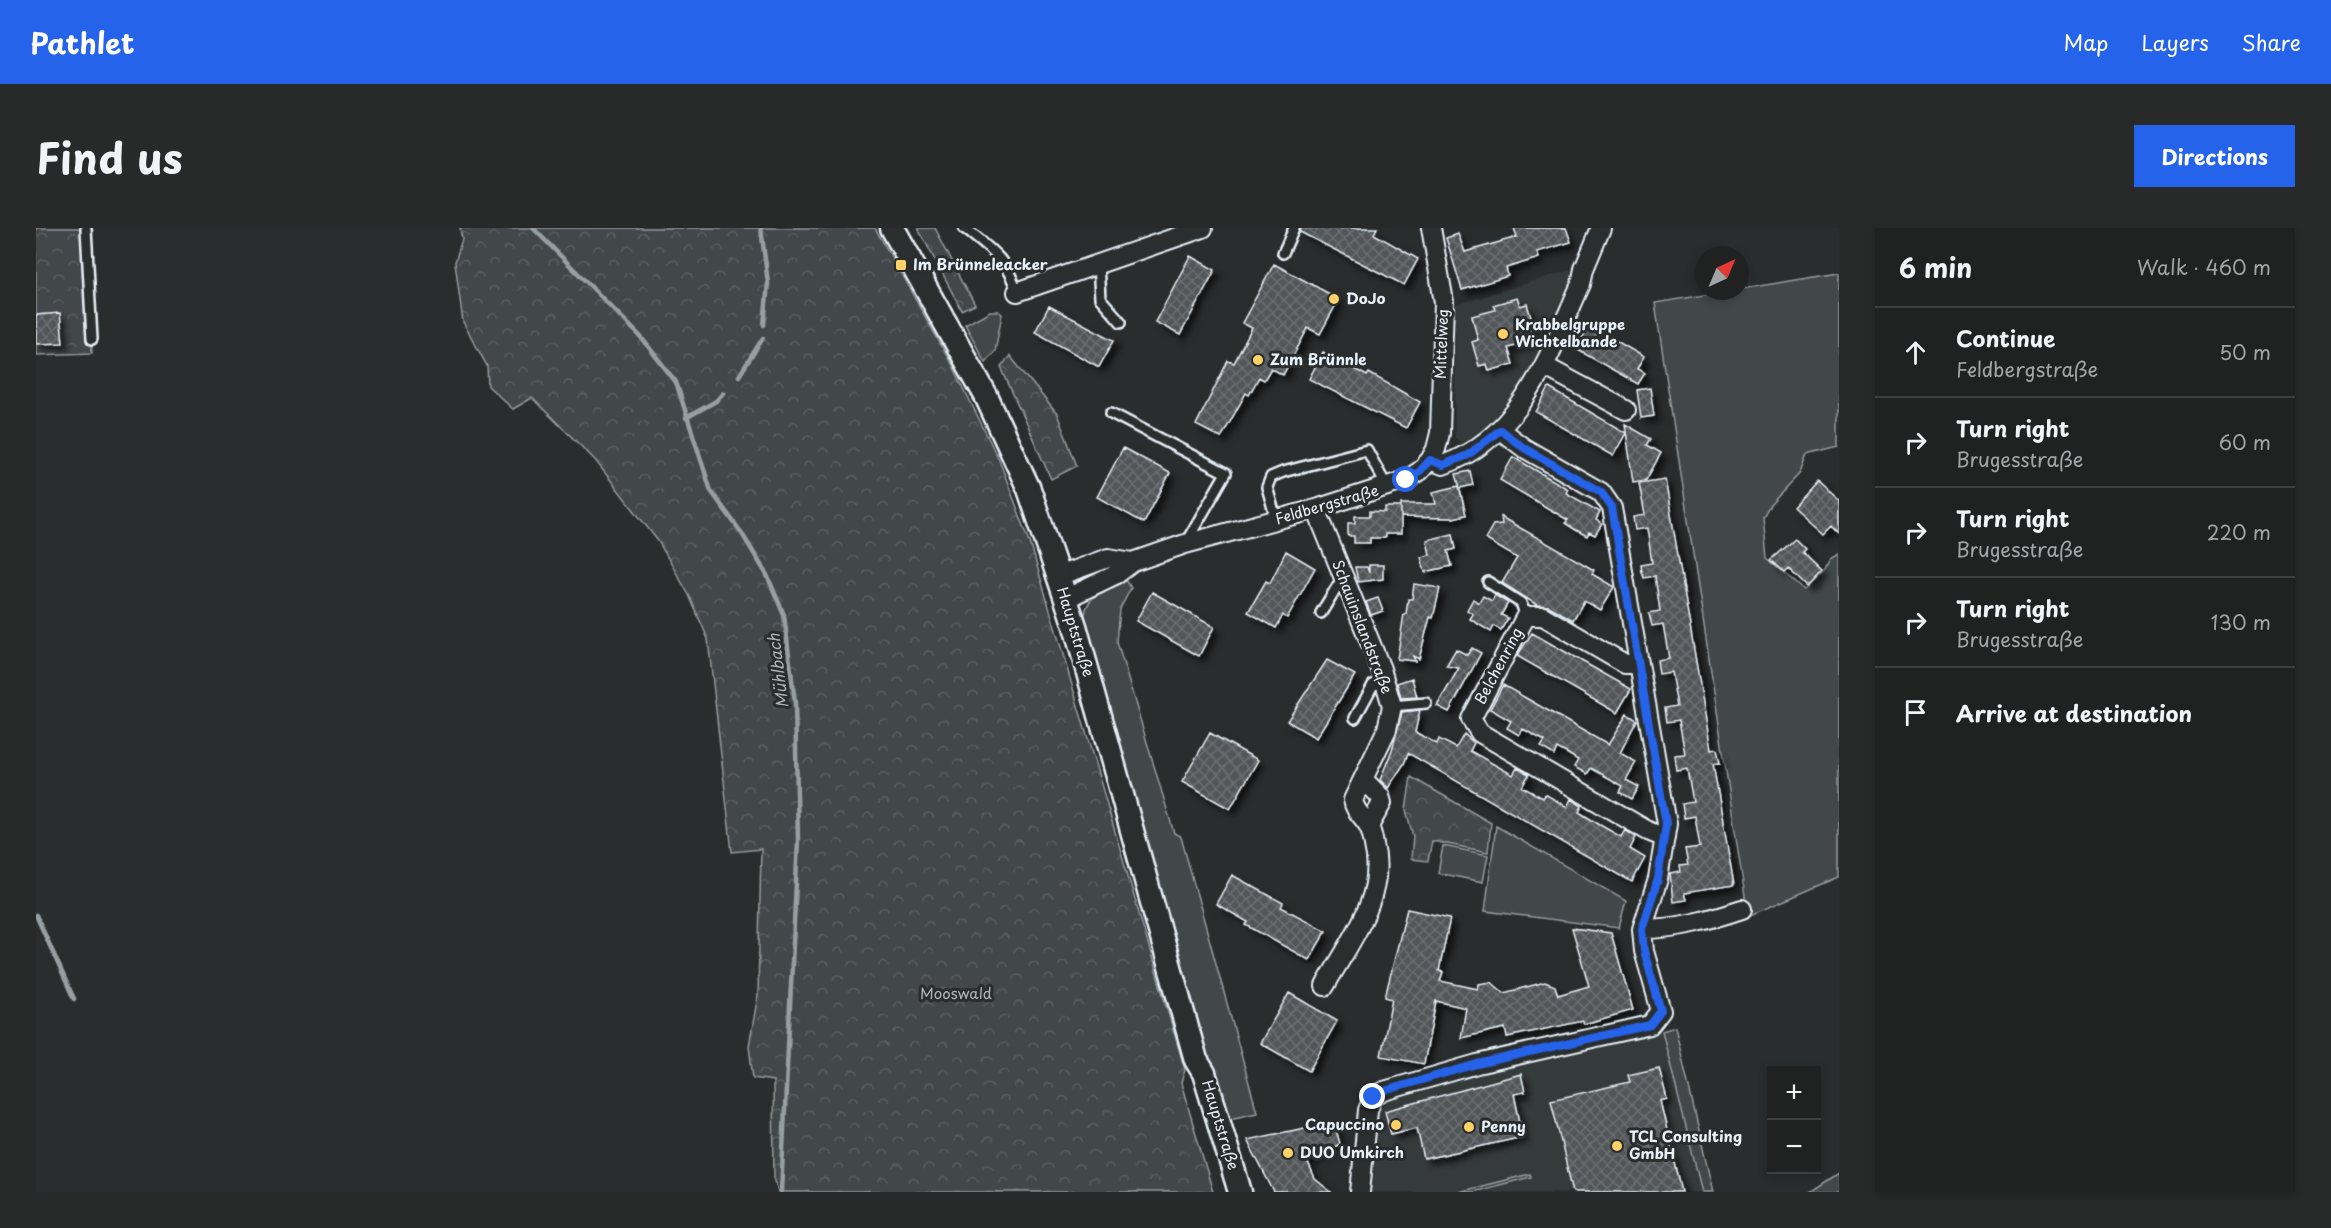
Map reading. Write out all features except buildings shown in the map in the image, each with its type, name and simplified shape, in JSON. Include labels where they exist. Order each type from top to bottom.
[{"type":"street","name":"Hauptstraße","points":[[892,228],[1012,447],[1029,489],[1058,576],[1122,791],[1196,1060],[1204,1073],[1240,1192]]},
{"type":"street","points":[[1017,292],[1203,228]]},
{"type":"street","name":"Mittelweg","points":[[1430,460],[1436,449],[1440,433],[1444,302],[1431,228]]},
{"type":"street","points":[[1430,460],[1443,465],[1462,458],[1500,430],[1527,398],[1581,284],[1584,269],[1601,228]]},
{"type":"street","points":[[1544,366],[1626,410]]},
{"type":"street","points":[[1360,1192],[1368,1110],[1373,1097],[1477,1064],[1650,1025],[1661,1011],[1644,951],[1642,929],[1658,879],[1666,824],[1612,508],[1601,492],[1524,448],[1500,430]]},
{"type":"street","name":"Feldbergstraße","points":[[1065,599],[1117,574],[1133,562],[1185,544],[1387,488],[1420,471],[1430,460]]},
{"type":"street","name":"Schauinslandstraße","points":[[1317,509],[1392,706],[1387,729],[1353,800],[1355,811],[1369,826],[1378,863],[1376,884],[1367,915],[1326,986]]},
{"type":"street","name":"Feldbergstraße","points":[[1058,576],[1108,558],[1133,562]]},
{"type":"street","name":"Belchenring","points":[[1638,664],[1624,664],[1543,616],[1526,616],[1471,719],[1480,733],[1648,831],[1665,838]]},
{"type":"street","points":[[1642,929],[1663,929],[1702,922],[1742,909]]},
{"type":"street","name":"Hauptstraße","points":[[1196,1060],[1194,1075],[1228,1192]]},
{"type":"lane","points":[[86,228],[92,339]]},
{"type":"lane","points":[[964,228],[1003,261],[1011,272],[1017,292]]},
{"type":"lane","points":[[1283,253],[1294,228]]},
{"type":"lane","points":[[1098,264],[1100,298],[1121,322]]},
{"type":"lane","points":[[1111,414],[1226,473],[1185,544]]},
{"type":"lane","points":[[1276,519],[1267,487],[1271,477],[1283,472],[1367,450],[1387,488]]},
{"type":"lane","points":[[1321,613],[1338,585],[1345,582]]},
{"type":"lane","points":[[1488,582],[1521,603],[1526,616]]},
{"type":"lane","points":[[1355,718],[1373,685],[1385,683]]},
{"type":"lane","points":[[1392,706],[1426,703]]},
{"type":"shaded area","points":[[1570,270],[1575,282],[1536,368],[1511,409],[1464,446],[1455,438],[1455,305]]},
{"type":"shaded area","points":[[1662,1031],[1702,1192],[1368,1192],[1377,1113],[1389,1100],[1403,1093]]},
{"type":"green space","points":[[36,228],[88,228],[92,353],[36,355]]},
{"type":"green space","name":"Mooswald","points":[[460,228],[875,228],[953,366],[999,460],[1030,542],[1185,1070],[1181,1083],[1213,1192],[778,1192],[774,1177],[773,1081],[753,1078],[749,1046],[758,995],[761,849],[732,852],[708,639],[689,595],[658,541],[595,460],[532,398],[513,409],[488,386],[487,366],[463,322],[455,262],[462,239]]},
{"type":"green space","points":[[918,228],[935,228],[975,305],[962,311]]},
{"type":"green space","points":[[1839,273],[1839,447],[1807,455],[1800,473],[1770,505],[1763,518],[1767,558],[1804,590],[1823,573],[1831,559],[1839,554],[1839,877],[1748,916],[1655,303],[1695,296],[1695,300],[1749,300],[1749,288]]},
{"type":"green space","points":[[990,311],[998,311],[1002,314],[995,351],[985,362],[965,325]]},
{"type":"green space","points":[[1010,356],[1057,414],[1077,466],[1051,479],[1001,367]]},
{"type":"green space","points":[[1127,581],[1131,588],[1120,609],[1117,642],[1174,833],[1181,837],[1257,1112],[1222,1120],[1084,623],[1087,605],[1096,594]]},
{"type":"green space","points":[[1411,777],[1491,823],[1488,852],[1432,841],[1428,861],[1411,859],[1413,836],[1406,810]]},
{"type":"green space","points":[[1496,826],[1626,901],[1619,928],[1485,911]]},
{"type":"green space","points":[[1443,846],[1488,855],[1483,882],[1438,873]]},
{"type":"green space","points":[[1675,1027],[1713,1192],[1702,1192],[1662,1031]]},
{"type":"green space","points":[[1839,1173],[1839,1192],[1810,1192]]},
{"type":"green space","points":[[1530,1174],[1531,1177],[1472,1192],[1458,1192]]},
{"type":"waterway","name":"Mühlbach","points":[[533,228],[640,336],[676,382],[711,491],[741,532],[767,575],[784,615],[795,703],[798,840],[781,1192]]},
{"type":"waterway","points":[[761,228],[768,283],[764,325]]},
{"type":"waterway","points":[[739,376],[763,338]]},
{"type":"waterway","points":[[686,418],[716,401],[723,393]]},
{"type":"waterway","points":[[36,915],[74,999]]},
{"type":"place","name":"Im Brünneleacker","points":[[901,265]]},
{"type":"place","name":"DoJo","points":[[1334,299]]},
{"type":"place","name":"Krabbelgruppe Wichtelbande","points":[[1503,334]]},
{"type":"place","name":"Zum Brünnle","points":[[1258,360]]},
{"type":"place","name":"Capuccino","points":[[1396,1125]]},
{"type":"place","name":"Penny","points":[[1469,1127]]},
{"type":"place","name":"TCL Consulting GmbH","points":[[1617,1146]]},
{"type":"place","name":"DUO Umkirch","points":[[1288,1153]]},
{"type":"route","points":[[1373,1097],[1384,1091],[1477,1064],[1650,1025],[1661,1011],[1644,951],[1642,929],[1658,879],[1666,824],[1612,508],[1601,492],[1524,448],[1500,430],[1468,455],[1443,465],[1430,460],[1420,471],[1406,480]]}]
